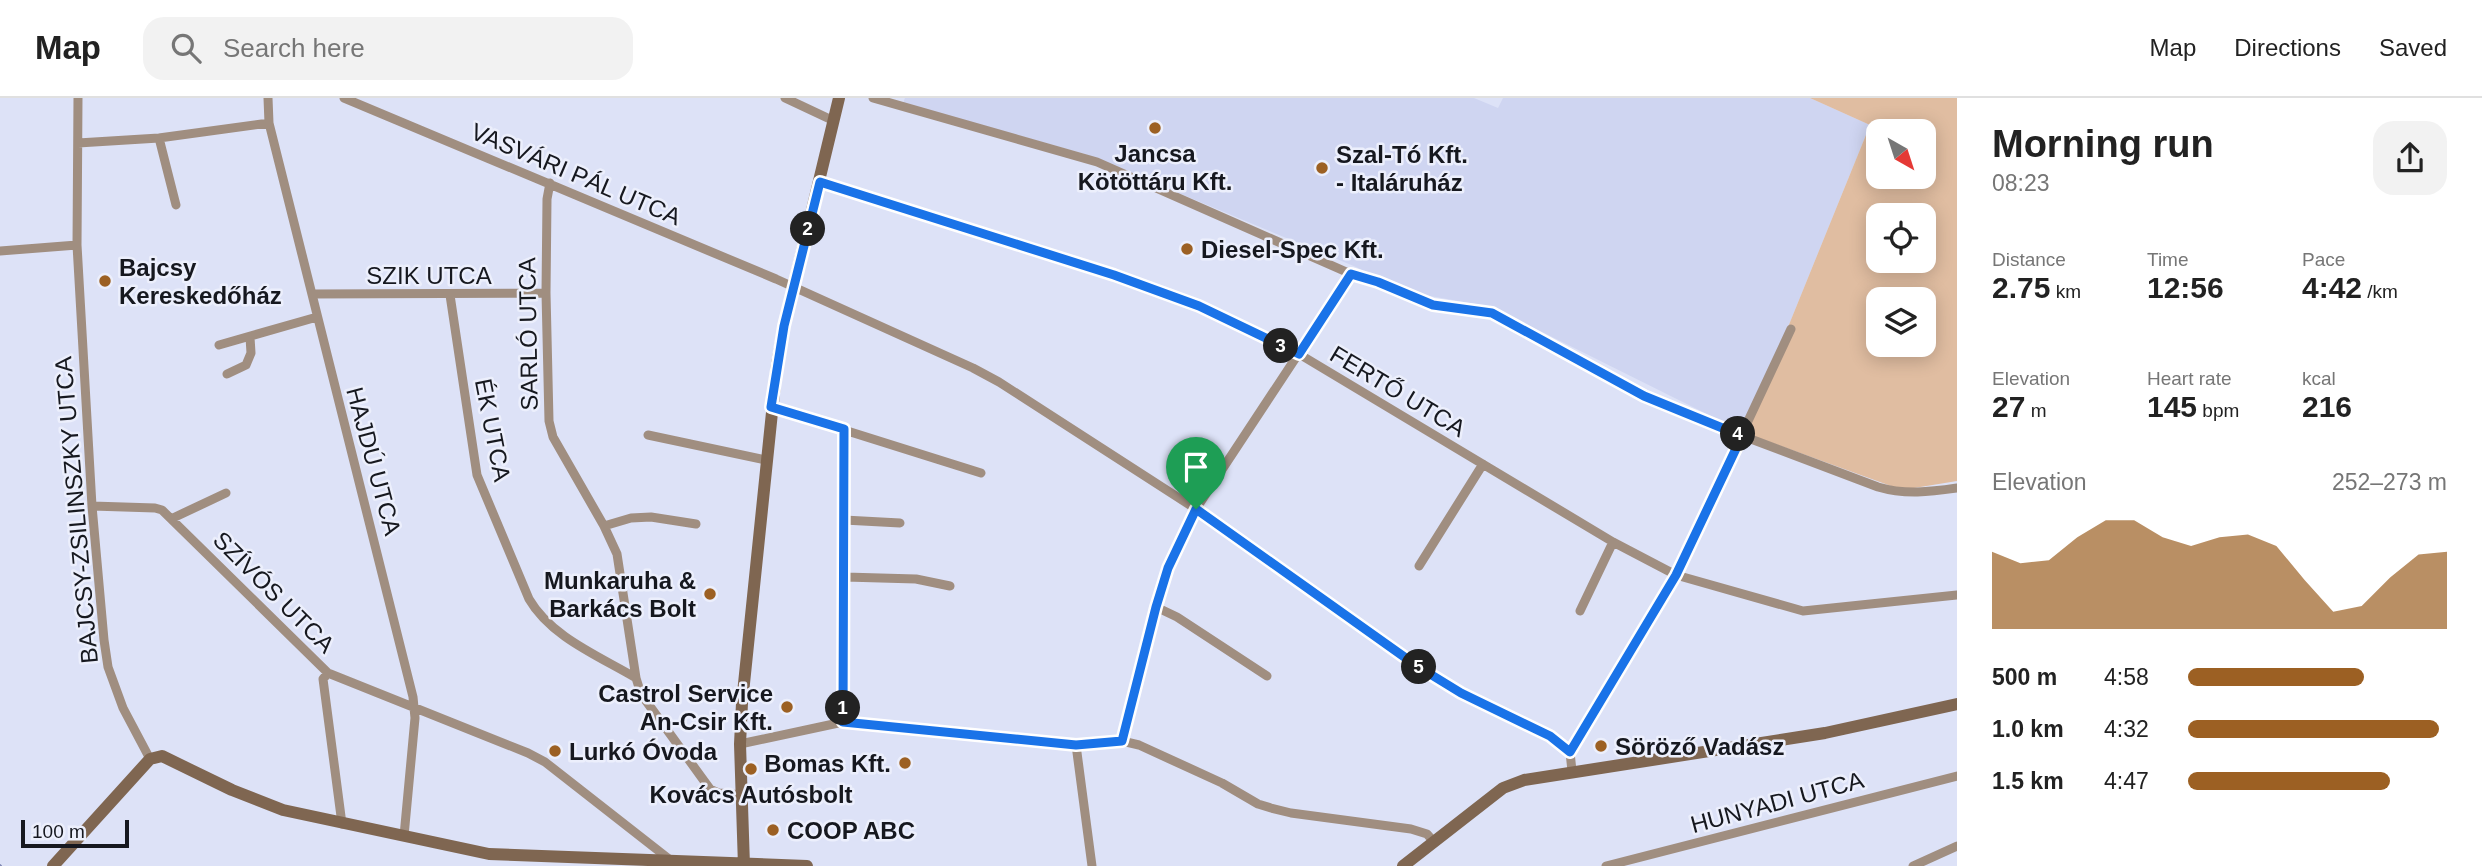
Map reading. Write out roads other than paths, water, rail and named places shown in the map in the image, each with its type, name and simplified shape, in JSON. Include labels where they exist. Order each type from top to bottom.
[{"type":"main road","points":[[744,865],[740,744],[771,407],[784,326],[839,98]]},
{"type":"main road","points":[[1403,866],[1503,788],[1524,780],[1825,733],[1957,704]]},
{"type":"main road","points":[[53,866],[150,760],[162,756],[261,803],[282,810],[489,854],[807,866]]},
{"type":"street","name":"BAJCSY-ZSILINSZKY UTCA","points":[[78,98],[77,245],[92,506],[104,640],[108,667],[122,708],[150,760]]},
{"type":"street","name":"HAJDÚ UTCA","points":[[268,98],[270,123],[415,709],[404,836]]},
{"type":"street","name":"VASVÁRI PÁL UTCA","points":[[344,98],[776,279],[982,373],[1196,509],[1417,666],[1461,693],[1550,736],[1570,752]]},
{"type":"street","points":[[785,98],[834,121]]},
{"type":"street","points":[[873,98],[1097,162],[1351,274],[1433,305],[1492,313],[1644,396],[1742,436],[1890,490],[1902,493],[1957,488]]},
{"type":"street","points":[[78,143],[159,138],[270,123]]},
{"type":"street","points":[[159,138],[176,205]]},
{"type":"street","name":"FERTŐ UTCA","points":[[820,182],[1114,275],[1199,306],[1299,354],[1613,542],[1676,575],[1803,611],[1957,595]]},
{"type":"street","name":"SARLÓ UTCA","points":[[550,183],[547,200],[546,293],[548,421],[553,437],[617,554],[636,678],[645,702],[710,789],[719,793],[742,794]]},
{"type":"street","points":[[0,251],[77,245]]},
{"type":"street","points":[[1122,741],[1168,568],[1196,509],[1351,274]]},
{"type":"street","name":"SZIK UTCA","points":[[312,294],[546,293]]},
{"type":"street","name":"ÉK UTCA","points":[[450,295],[478,475],[529,599],[541,617],[561,634],[636,678]]},
{"type":"street","points":[[219,345],[317,317]]},
{"type":"street","points":[[1572,771],[1570,752],[1676,575],[1791,329]]},
{"type":"street","points":[[227,374],[246,365],[251,354],[250,337]]},
{"type":"street","points":[[771,407],[981,473]]},
{"type":"street","points":[[843,722],[844,429]]},
{"type":"street","points":[[648,435],[766,460]]},
{"type":"street","name":"FERTŐ UTCA","points":[[1419,566],[1483,464]]},
{"type":"street","name":"SZÍVÓS UTCA","points":[[173,518],[226,494]]},
{"type":"street","name":"SZÍVÓS UTCA","points":[[92,506],[155,508],[173,518],[328,673],[323,679],[342,824]]},
{"type":"street","points":[[604,526],[631,518],[651,517],[696,524]]},
{"type":"street","points":[[844,520],[900,523]]},
{"type":"street","points":[[1580,611],[1613,542]]},
{"type":"street","points":[[845,577],[916,579],[950,586]]},
{"type":"street","points":[[1156,607],[1177,617],[1267,676]]},
{"type":"street","points":[[328,673],[545,761],[669,859]]},
{"type":"street","points":[[740,744],[843,722],[1076,745],[1122,741],[1139,744],[1222,783],[1258,804],[1291,813],[1411,829],[1427,834],[1434,842]]},
{"type":"street","points":[[1076,745],[1092,866]]},
{"type":"street","name":"HUNYADI UTCA","points":[[1606,866],[1957,776]]},
{"type":"street","points":[[1913,866],[1957,846]]},
{"type":"place","name":"Jancsa Kötöttáru Kft.","points":[[1155,128]]},
{"type":"place","name":"Szal-Tó Kft. - Italáruház","points":[[1322,168]]},
{"type":"place","name":"Diesel-Spec Kft.","points":[[1187,249]]},
{"type":"place","name":"Bajcsy Kereskedőház","points":[[105,281]]},
{"type":"place","name":"Munkaruha & Barkács Bolt","points":[[710,594]]},
{"type":"place","name":"Castrol Service An-Csir Kft.","points":[[787,707]]},
{"type":"place","name":"Söröző Vadász","points":[[1601,746]]},
{"type":"place","name":"Lurkó Óvoda","points":[[555,751]]},
{"type":"place","name":"Bomas Kft.","points":[[905,763]]},
{"type":"place","name":"Kovács Autósbolt","points":[[751,769]]},
{"type":"place","name":"COOP ABC","points":[[773,830]]}]
